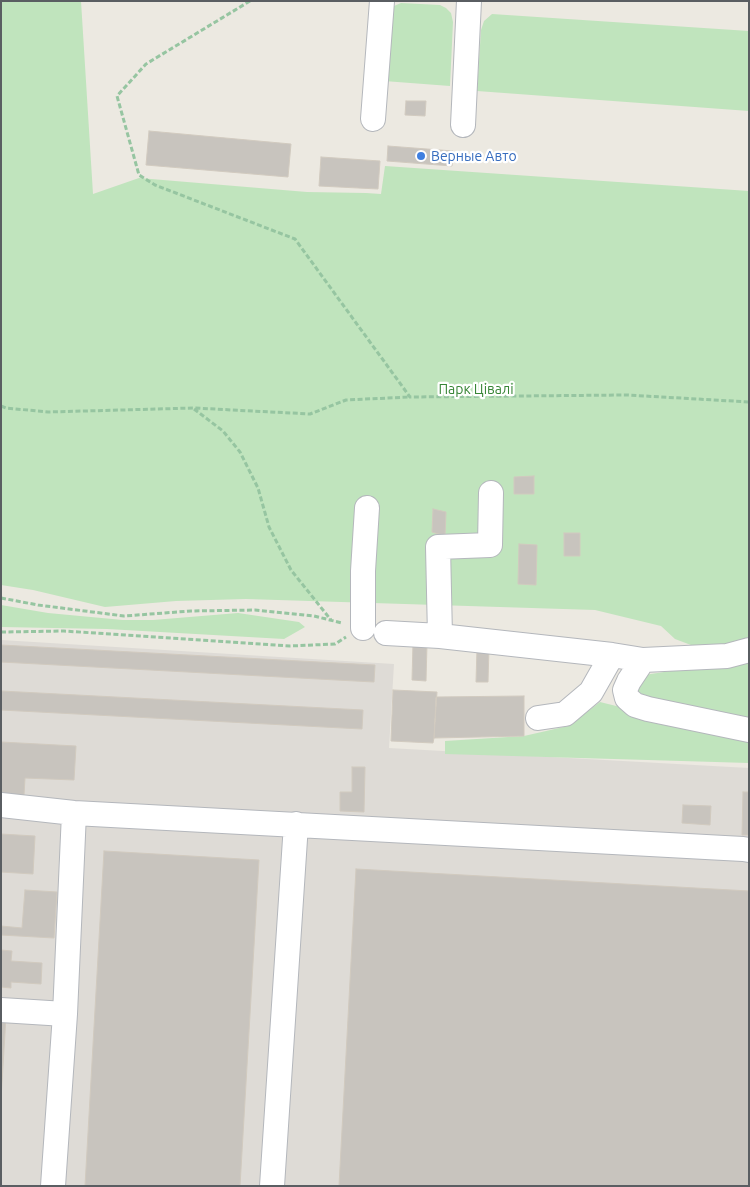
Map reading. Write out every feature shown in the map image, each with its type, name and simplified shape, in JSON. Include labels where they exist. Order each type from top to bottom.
[{"type":"lane","points":[[373,119],[382,1]]},
{"type":"lane","points":[[463,125],[469,1]]},
{"type":"lane","points":[[440,636],[438,547],[490,545],[491,493]]},
{"type":"lane","points":[[356,631],[363,571],[367,508]]},
{"type":"lane","points":[[386,633],[440,636],[643,660],[726,656],[749,650]]},
{"type":"lane","points":[[538,718],[565,714],[591,692],[612,655]]},
{"type":"lane","points":[[643,660],[629,681],[626,690],[627,698],[634,705],[749,730]]},
{"type":"lane","points":[[1,805],[74,813],[749,850]]},
{"type":"lane","points":[[53,1186],[65,1014],[74,813]]},
{"type":"lane","points":[[272,1186],[296,824]]},
{"type":"lane","points":[[1,1010],[65,1014]]},
{"type":"path","points":[[250,1],[146,64],[117,96],[139,175],[155,185],[296,239],[410,397]]},
{"type":"path","points":[[1,406],[48,412],[194,408],[310,414],[346,400],[410,397],[627,395],[749,402]]},
{"type":"path","points":[[194,408],[223,431],[240,452],[258,488],[269,527],[291,570],[331,620]]},
{"type":"path","points":[[1,598],[38,605],[124,616],[191,611],[255,610],[314,616],[331,620],[356,631]]},
{"type":"path","points":[[1,632],[64,631],[290,646],[336,644],[356,631]]},
{"type":"shaded area","points":[[1,640],[394,664],[389,748],[749,768],[749,1186],[1,1186]]},
{"type":"green space","name":"Парк Цівалі","points":[[1,1],[81,1],[93,194],[139,178],[307,192],[381,194],[385,166],[749,191],[749,637],[724,645],[699,648],[675,639],[661,626],[595,610],[246,599],[176,601],[105,607],[33,590],[1,585]]},
{"type":"green space","points":[[401,3],[440,5],[451,13],[453,22],[450,86],[384,81],[390,10]]},
{"type":"green space","points":[[492,14],[749,31],[749,111],[477,91],[481,30],[484,21]]},
{"type":"green space","points":[[1,605],[48,613],[123,620],[153,620],[238,613],[299,622],[305,627],[284,639],[107,629],[1,627]]},
{"type":"green space","points":[[749,657],[749,719],[635,696],[644,675],[724,663]]},
{"type":"green space","points":[[600,702],[749,739],[749,763],[445,754],[445,741],[524,736],[568,726]]},
{"type":"building","points":[[406,101],[426,101],[425,116],[405,115]]},
{"type":"building","points":[[149,131],[291,144],[288,177],[146,165]]},
{"type":"building","points":[[388,146],[453,151],[452,166],[387,161]]},
{"type":"building","points":[[321,157],[380,161],[378,189],[319,186]]},
{"type":"building","points":[[534,476],[534,494],[514,494],[514,477]]},
{"type":"building","points":[[433,509],[446,512],[445,536],[432,532]]},
{"type":"building","points":[[564,533],[580,533],[580,556],[564,556]]},
{"type":"building","points":[[519,544],[537,545],[536,585],[518,584]]},
{"type":"building","points":[[413,643],[427,644],[426,681],[412,680]]},
{"type":"building","points":[[1,645],[375,665],[374,682],[1,662]]},
{"type":"building","points":[[477,648],[489,648],[488,682],[476,682]]},
{"type":"building","points":[[393,690],[437,692],[433,743],[391,741]]},
{"type":"building","points":[[1,691],[363,710],[362,729],[1,710]]},
{"type":"building","points":[[524,696],[524,736],[434,738],[436,697]]},
{"type":"building","points":[[1,742],[76,746],[74,780],[25,778],[24,795],[1,794]]},
{"type":"building","points":[[352,767],[365,767],[364,812],[340,811],[340,792],[352,792]]},
{"type":"building","points":[[743,792],[749,792],[749,835],[742,835]]},
{"type":"building","points":[[683,805],[711,806],[710,825],[682,823]]},
{"type":"building","points":[[1,834],[35,836],[33,874],[1,872]]},
{"type":"building","points":[[104,851],[259,860],[240,1186],[85,1186]]},
{"type":"building","points":[[356,869],[749,891],[749,1186],[339,1186]]},
{"type":"building","points":[[25,890],[57,892],[54,938],[1,935],[1,926],[22,928]]},
{"type":"building","points":[[1,950],[12,951],[11,961],[42,963],[41,984],[11,982],[11,988],[1,987]]},
{"type":"building","points":[[1,1016],[6,1016],[1,1099]]},
{"type":"place","name":"Верные Авто","points":[[421,156]]}]
